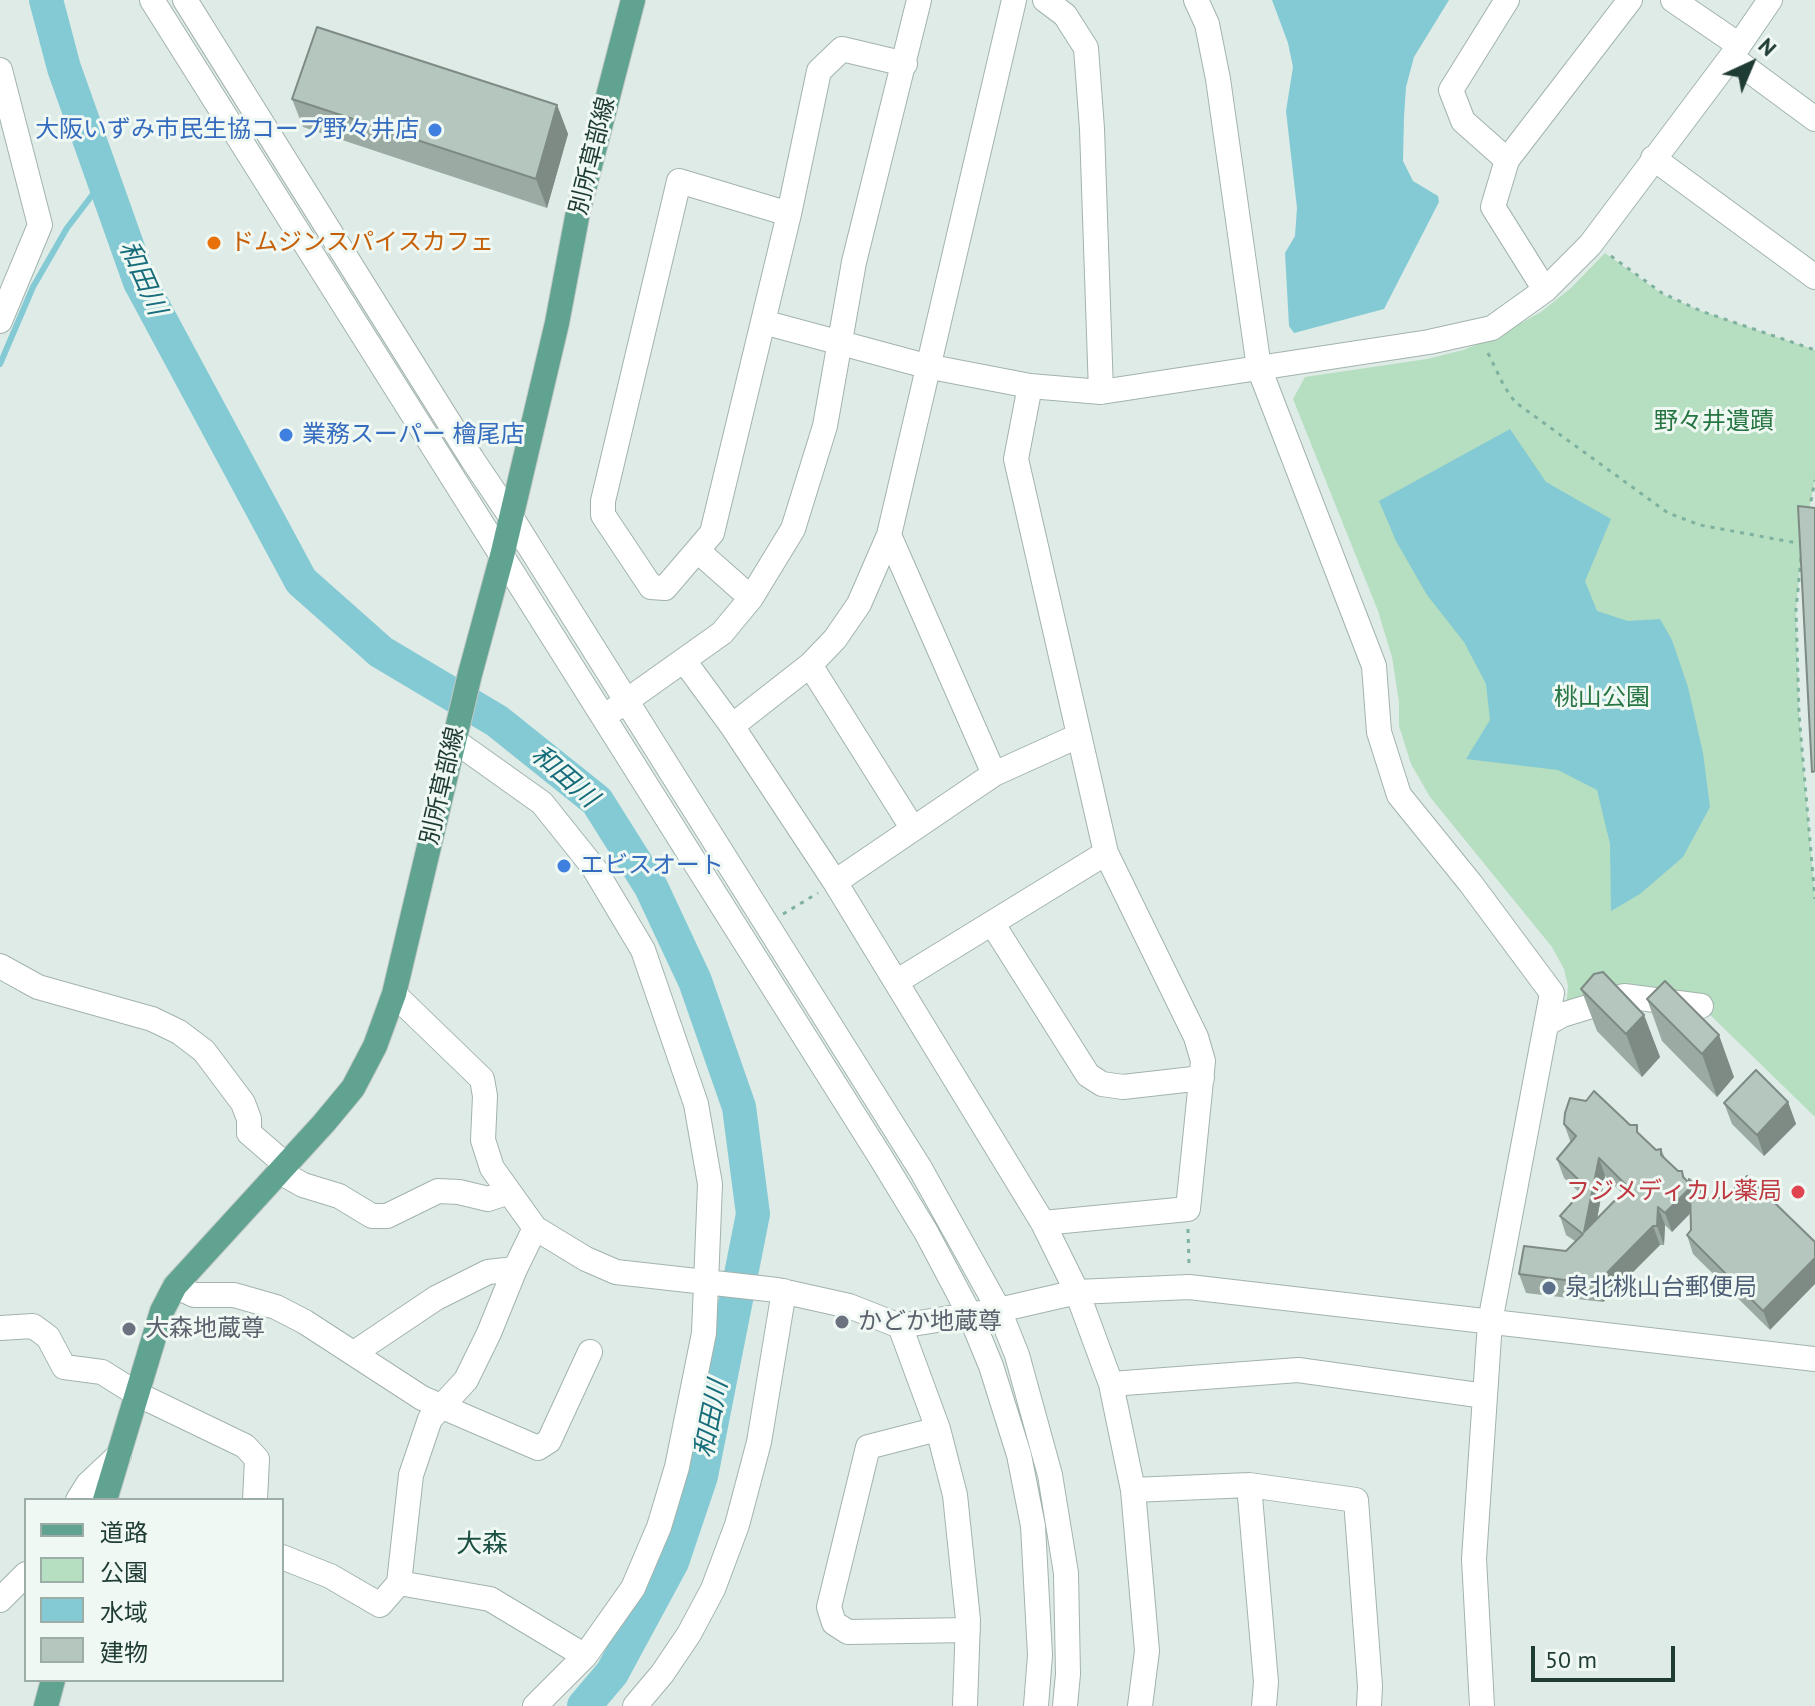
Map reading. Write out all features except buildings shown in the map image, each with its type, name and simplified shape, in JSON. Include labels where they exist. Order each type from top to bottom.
[{"type":"main road","name":"別所草部線","points":[[106,1498],[162,1311],[175,1286],[353,1088],[375,1046],[394,994],[557,323],[578,212],[633,0]]},
{"type":"main road","points":[[46,1706],[52,1682]]},
{"type":"street","points":[[152,0],[873,1145],[926,1232],[970,1315],[991,1366],[1019,1455],[1033,1526],[1040,1655],[1036,1706]]},
{"type":"street","points":[[185,0],[921,1170],[999,1310],[1017,1355],[1052,1489],[1066,1573],[1068,1674],[1065,1706]]},
{"type":"street","points":[[603,718],[722,633],[751,598],[793,529],[825,426],[854,262],[919,0]]},
{"type":"street","points":[[732,726],[810,665],[835,639],[859,604],[889,535],[926,366],[1014,0]]},
{"type":"street","points":[[1045,0],[1065,15],[1086,48],[1092,129],[1101,392]]},
{"type":"street","points":[[1196,0],[1207,24],[1218,79],[1259,368],[1374,666],[1379,732],[1399,795],[1471,884],[1552,993],[1490,1322],[1474,1559],[1482,1706]]},
{"type":"street","points":[[1507,0],[1451,90],[1463,121],[1507,160]]},
{"type":"street","points":[[1545,290],[1493,207],[1507,160],[1630,0]]},
{"type":"street","points":[[1673,0],[1815,119]]},
{"type":"street","points":[[763,322],[926,366],[1030,386],[1101,392],[1429,342],[1492,328],[1545,290],[1590,245],[1770,0]]},
{"type":"street","points":[[789,214],[679,181],[603,501],[603,515],[651,587],[665,588],[699,552],[712,533],[789,214],[819,71],[842,49],[905,64]]},
{"type":"street","points":[[0,70],[8,122],[40,225],[0,321]]},
{"type":"street","points":[[1653,158],[1815,277]]},
{"type":"street","points":[[1030,386],[1016,459],[1106,853],[1196,1037],[1203,1061],[1188,1209],[1043,1223]]},
{"type":"street","points":[[889,535],[994,774]]},
{"type":"street","points":[[699,552],[751,598]]},
{"type":"street","points":[[685,662],[732,726],[835,882],[1043,1223],[1077,1292],[1111,1384],[1133,1490],[1147,1651],[1140,1706]]},
{"type":"street","points":[[810,665],[913,829]]},
{"type":"street","points":[[456,735],[542,803],[594,868],[643,950],[696,1104],[710,1184],[704,1333],[677,1467],[659,1527],[633,1588],[585,1656],[535,1706]]},
{"type":"street","points":[[835,882],[994,774],[1078,736]]},
{"type":"street","points":[[896,982],[1106,853]]},
{"type":"street","points":[[992,923],[1088,1075],[1102,1084],[1123,1087],[1202,1078]]},
{"type":"street","points":[[0,964],[38,987],[152,1019],[179,1032],[204,1051],[243,1103],[249,1119],[249,1133],[283,1168],[303,1185],[339,1196],[372,1216],[387,1216],[438,1191],[488,1199],[509,1192]]},
{"type":"street","points":[[394,994],[482,1079],[485,1096],[483,1140],[492,1168],[535,1228],[586,1259],[616,1272],[781,1290],[849,1306],[900,1326],[999,1310],[1077,1292],[1189,1287],[1815,1359]]},
{"type":"street","points":[[1548,1023],[1562,1015],[1624,996],[1701,1006]]},
{"type":"street","points":[[284,1558],[330,1576],[380,1605],[399,1583],[411,1475],[430,1419],[466,1380],[535,1228]]},
{"type":"street","points":[[354,1353],[436,1298],[488,1272],[515,1269]]},
{"type":"street","points":[[175,1286],[194,1295],[234,1295],[276,1307],[441,1408],[538,1448],[549,1441],[590,1352]]},
{"type":"street","points":[[635,1706],[662,1674],[689,1634],[713,1589],[737,1525],[759,1442],[781,1290]]},
{"type":"street","points":[[0,1328],[33,1326],[48,1337],[64,1367],[102,1372],[137,1394],[245,1446],[257,1459],[255,1498]]},
{"type":"street","points":[[900,1326],[938,1429],[955,1495],[968,1630],[965,1706]]},
{"type":"street","points":[[1111,1384],[1298,1370],[1485,1396]]},
{"type":"street","points":[[938,1429],[868,1447],[829,1607],[834,1623],[848,1632],[968,1630]]},
{"type":"street","points":[[79,1498],[88,1484],[119,1455]]},
{"type":"street","points":[[1133,1490],[1249,1485],[1356,1500],[1369,1706]]},
{"type":"street","points":[[1249,1485],[1266,1682],[1264,1706]]},
{"type":"street","points":[[0,1600],[24,1576]]},
{"type":"street","points":[[399,1583],[490,1599],[585,1656]]},
{"type":"path","points":[[1590,245],[1613,257],[1662,293],[1701,311],[1815,350]]},
{"type":"path","points":[[1478,331],[1515,402],[1668,513],[1700,525],[1802,544],[1805,531]]},
{"type":"path","points":[[1807,518],[1815,480]]},
{"type":"path","points":[[1801,557],[1796,610],[1799,714],[1815,899]]},
{"type":"path","points":[[766,925],[835,882]]},
{"type":"path","points":[[1188,1209],[1189,1287]]},
{"type":"green space","name":"桃山公園","points":[[1605,253],[1662,294],[1701,311],[1815,350],[1815,480],[1802,544],[1796,610],[1799,714],[1815,899],[1815,1117],[1701,1006],[1562,1015],[1568,986],[1564,969],[1552,947],[1430,797],[1411,764],[1399,726],[1399,702],[1392,657],[1378,611],[1293,399],[1305,377],[1427,359],[1463,350],[1498,336],[1541,312],[1571,288]]},
{"type":"water","points":[[1272,0],[1449,0],[1414,57],[1406,87],[1404,117],[1403,161],[1413,181],[1438,196],[1439,202],[1384,309],[1294,333],[1289,326],[1285,253],[1295,236],[1297,208],[1286,111],[1293,67],[1288,43]]},
{"type":"water","points":[[1510,429],[1546,482],[1611,519],[1585,581],[1597,611],[1628,621],[1660,619],[1672,640],[1688,687],[1703,753],[1710,807],[1683,857],[1640,894],[1611,911],[1610,844],[1597,790],[1558,770],[1466,759],[1490,720],[1486,684],[1464,642],[1427,595],[1396,541],[1379,501]]},
{"type":"waterway","name":"和田川","points":[[46,0],[64,68],[140,282],[301,581],[381,652],[497,721],[597,801],[651,887],[695,981],[739,1107],[753,1214],[701,1476],[672,1562],[612,1673],[584,1706]]},
{"type":"waterway","points":[[0,364],[33,287],[67,228],[103,181]]},
{"type":"place","name":"大阪いずみ市民生協コープ野々井店","points":[[435,130]]},
{"type":"place","name":"ドムジンスパイスカフェ","points":[[214,243]]},
{"type":"place","name":"業務スーパー 檜尾店","points":[[286,435]]},
{"type":"place","name":"エビスオート","points":[[564,866]]},
{"type":"place","name":"フジメディカル薬局","points":[[1798,1192]]},
{"type":"place","name":"泉北桃山台郵便局","points":[[1549,1288]]},
{"type":"place","name":"かどか地蔵尊","points":[[842,1322]]},
{"type":"place","name":"大森地蔵尊","points":[[129,1329]]},
{"type":"district","name":"大森","points":[[482,1545]]},
{"type":"park label","name":"野々井遺蹟","points":[[1714,422]]}]
